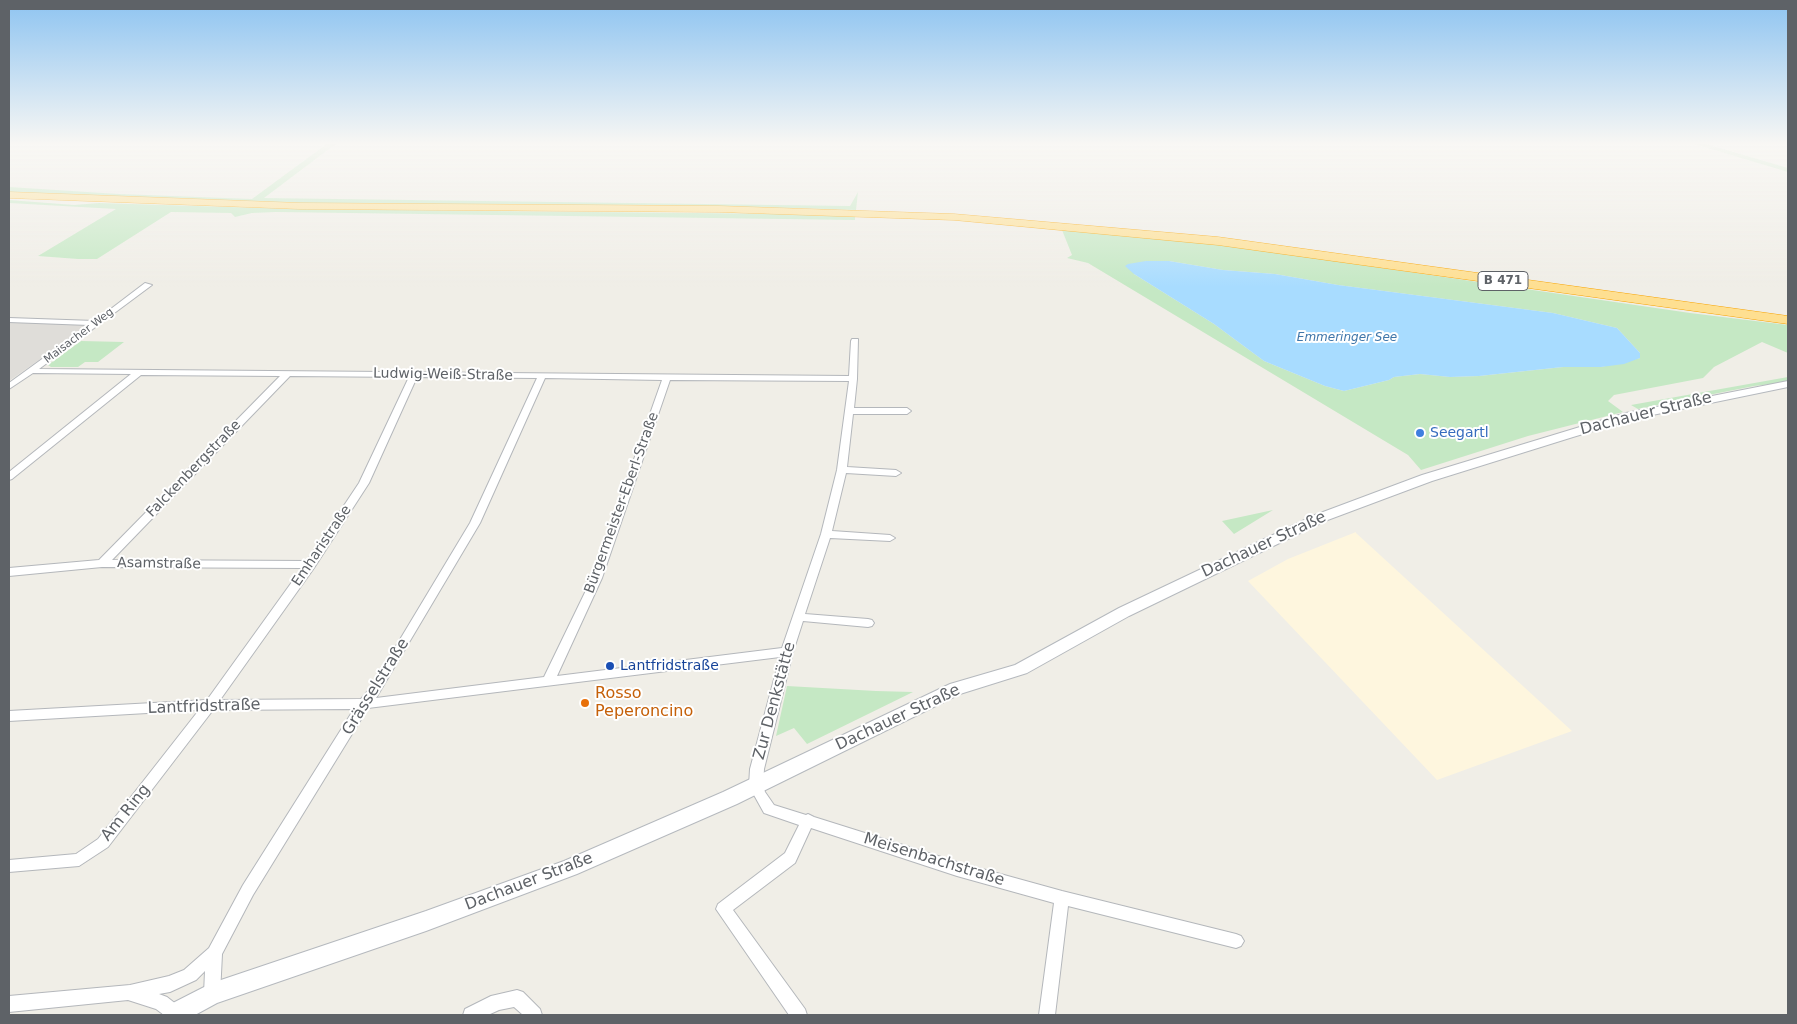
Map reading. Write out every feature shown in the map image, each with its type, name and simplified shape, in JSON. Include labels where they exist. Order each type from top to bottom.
[{"type":"highway","name":"B 471","points":[[9,195],[300,206],[738,210],[964,218],[1218,241],[1788,320]]},
{"type":"street","name":"Maisacher Weg","points":[[9,387],[148,284]]},
{"type":"street","points":[[9,320],[96,323]]},
{"type":"street","name":"Zur Denkstätte","points":[[756,786],[757,769],[787,652],[826,534],[842,470],[850,411],[855,342]]},
{"type":"street","name":"Ludwig-Weiß-Straße","points":[[32,371],[853,378]]},
{"type":"street","points":[[9,477],[139,372]]},
{"type":"street","name":"Falckenbergstraße","points":[[102,563],[287,374]]},
{"type":"street","name":"Emharistraße","points":[[210,705],[310,565],[364,483],[414,375]]},
{"type":"street","name":"Grässelstraße","points":[[212,994],[214,953],[248,890],[364,704],[376,689],[475,524],[542,376]]},
{"type":"street","name":"Bürgermeister-Eberl-Straße","points":[[548,681],[597,578],[667,377]]},
{"type":"street","name":"Dachauer Straße","points":[[9,1004],[128,992],[161,1003],[174,1015],[212,994],[274,971],[426,921],[570,868],[756,786],[956,689],[984,682],[1021,669],[1124,612],[1320,518],[1485,458],[1630,416],[1749,390],[1788,384]]},
{"type":"street","points":[[850,411],[907,412]]},
{"type":"street","points":[[842,470],[896,473]]},
{"type":"street","points":[[826,534],[890,538]]},
{"type":"street","name":"Asamstraße","points":[[9,572],[102,563],[310,565]]},
{"type":"street","points":[[799,616],[868,623]]},
{"type":"street","name":"Lantfridstraße","points":[[9,716],[210,705],[364,704],[787,652]]},
{"type":"street","name":"Am Ring","points":[[9,866],[79,860],[103,843],[210,705]]},
{"type":"street","name":"Meisenbachstraße","points":[[756,786],[769,809],[974,874],[1236,941]]},
{"type":"street","points":[[799,1015],[722,909],[790,858],[808,820]]},
{"type":"street","points":[[1047,1015],[1062,898]]},
{"type":"street","points":[[128,992],[170,984],[190,975],[214,953]]},
{"type":"street","points":[[473,1015],[497,1002],[518,998],[534,1015]]},
{"type":"shaded area","points":[[9,322],[89,325],[9,381]]},
{"type":"shaded area","points":[[1356,532],[1572,731],[1437,780],[1248,581],[1288,559]]},
{"type":"green space","points":[[9,191],[69,191],[252,199],[263,191],[274,191],[264,198],[850,206],[858,192],[856,210],[301,204],[105,198],[9,193]]},
{"type":"green space","points":[[9,200],[74,205],[99,203],[296,209],[794,214],[855,216],[855,220],[276,212],[252,213],[235,217],[231,213],[171,212],[97,259],[78,259],[38,256],[116,209],[9,203]]},
{"type":"green space","points":[[1062,230],[1218,244],[1690,313],[1788,325],[1788,353],[1762,342],[1714,367],[1703,378],[1614,395],[1608,401],[1623,412],[1528,436],[1421,470],[1408,455],[1088,263],[1067,258],[1072,255]],"holes":[[[1146,261],[1169,261],[1223,270],[1275,274],[1338,285],[1553,313],[1617,328],[1640,353],[1640,358],[1601,367],[1563,367],[1479,376],[1450,377],[1420,374],[1394,377],[1389,380],[1344,391],[1325,386],[1264,361],[1214,324],[1134,274]]]},
{"type":"green space","points":[[81,341],[124,342],[98,362],[85,362],[78,367],[51,367],[48,365]]},
{"type":"green space","points":[[1788,377],[1788,382],[1754,386],[1638,409],[1631,405]]},
{"type":"green space","points":[[1273,510],[1234,534],[1222,521]]},
{"type":"green space","points":[[787,686],[913,692],[807,744],[794,728],[776,736]]},
{"type":"water","name":"Emmeringer See","points":[[1146,261],[1169,261],[1223,270],[1275,274],[1338,285],[1553,313],[1617,328],[1640,353],[1640,358],[1624,364],[1601,367],[1563,367],[1479,376],[1450,377],[1420,374],[1394,377],[1389,380],[1344,391],[1325,386],[1264,361],[1214,324],[1134,274],[1125,266]]},
{"type":"place","name":"Seegartl","points":[[1420,433]]},
{"type":"place","name":"Lantfridstraße","points":[[610,666]]},
{"type":"place","name":"Rosso Peperoncino","points":[[585,703]]}]
